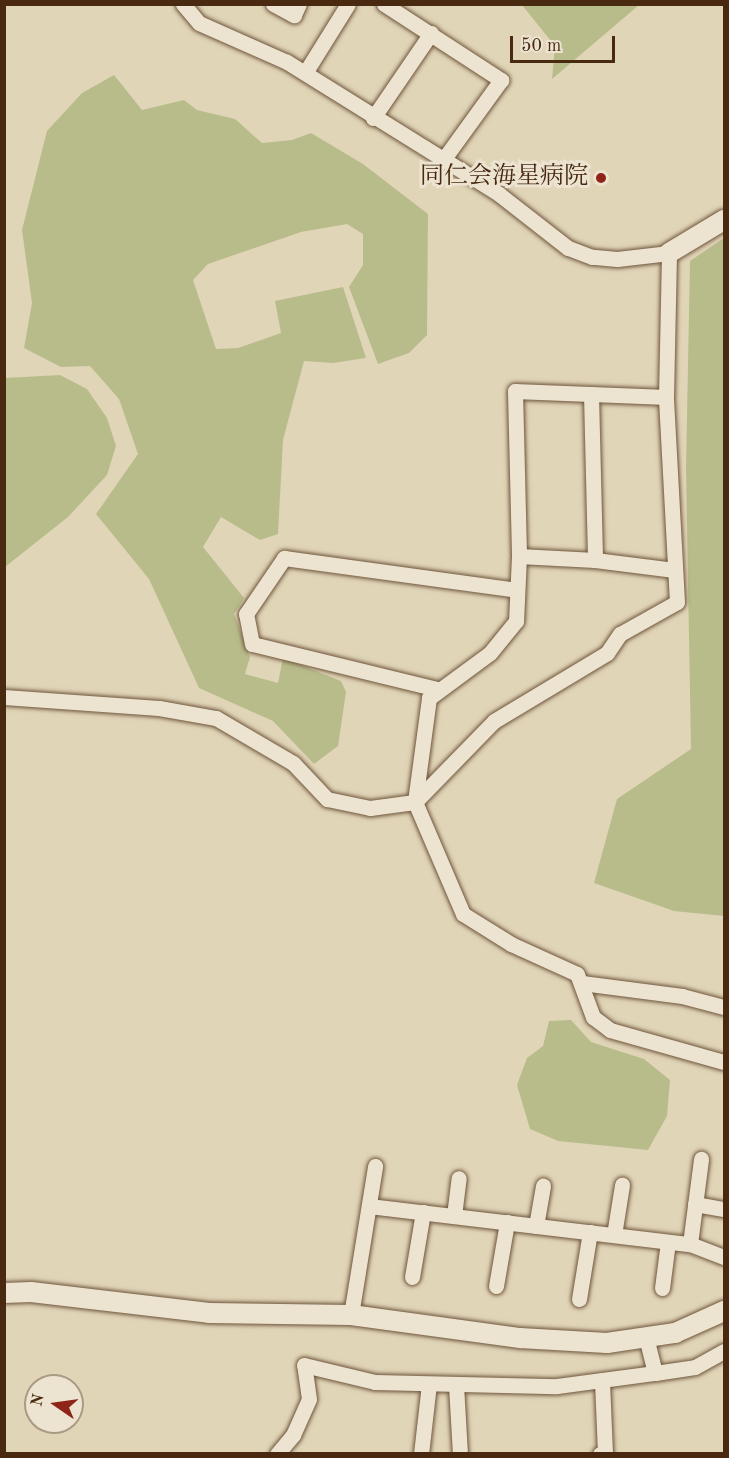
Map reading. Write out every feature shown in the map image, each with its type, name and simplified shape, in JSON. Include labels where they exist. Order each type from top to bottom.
[{"type":"street","points":[[183,4],[199,23],[305,73],[373,118],[499,194],[568,248],[592,257],[617,259],[669,253],[724,220]]},
{"type":"street","points":[[273,4],[294,15],[299,4]]},
{"type":"street","points":[[305,73],[348,4]]},
{"type":"street","points":[[384,4],[501,80],[442,160]]},
{"type":"street","points":[[373,118],[430,33]]},
{"type":"street","points":[[4,697],[159,708],[216,718],[293,763],[327,799],[370,808],[416,802],[494,721],[607,653],[620,634],[677,602],[666,397],[669,253]]},
{"type":"street","points":[[666,397],[515,391],[519,556],[516,621],[490,652],[437,689],[429,698],[416,802],[463,914],[511,944],[577,974],[593,1017],[610,1030],[724,1062]]},
{"type":"street","points":[[591,394],[595,560]]},
{"type":"street","points":[[519,556],[595,560],[674,570]]},
{"type":"street","points":[[437,689],[252,644],[246,614],[284,558],[517,590]]},
{"type":"street","points":[[582,983],[682,996],[724,1007]]},
{"type":"street","points":[[690,1244],[701,1159]]},
{"type":"street","points":[[351,1315],[375,1166]]},
{"type":"street","points":[[454,1216],[459,1178]]},
{"type":"street","points":[[614,1235],[622,1185]]},
{"type":"street","points":[[536,1226],[543,1186]]},
{"type":"street","points":[[695,1204],[724,1209]]},
{"type":"street","points":[[369,1206],[690,1244],[724,1257]]},
{"type":"street","points":[[412,1277],[423,1212]]},
{"type":"street","points":[[496,1286],[507,1222]]},
{"type":"street","points":[[579,1299],[590,1232]]},
{"type":"street","points":[[662,1288],[668,1242]]},
{"type":"street","points":[[4,1293],[31,1292],[209,1313],[351,1315],[567,1342],[607,1343],[675,1334],[724,1311]]},
{"type":"street","points":[[646,1338],[655,1373]]},
{"type":"street","points":[[277,1454],[293,1435],[309,1399],[304,1365],[375,1382],[557,1386],[695,1367],[724,1351]]},
{"type":"street","points":[[600,1454],[605,1453],[602,1380]]},
{"type":"street","points":[[421,1454],[429,1384]]},
{"type":"street","points":[[456,1385],[460,1454]]},
{"type":"green space","points":[[522,5],[639,5],[552,79],[555,46]]},
{"type":"green space","points":[[114,75],[142,110],[184,100],[197,110],[235,119],[262,143],[292,140],[311,133],[363,164],[428,214],[427,335],[409,353],[378,364],[349,287],[363,265],[363,234],[347,224],[301,232],[208,264],[193,280],[216,349],[238,348],[281,333],[275,301],[343,287],[366,358],[333,363],[304,361],[283,440],[278,534],[260,540],[221,517],[203,547],[244,598],[234,614],[250,657],[245,674],[278,683],[283,658],[341,681],[346,692],[338,746],[314,764],[273,721],[199,688],[149,579],[96,514],[138,454],[119,399],[90,366],[61,367],[24,348],[32,303],[22,230],[47,131],[82,93]]},
{"type":"green space","points":[[724,238],[724,916],[674,911],[594,883],[617,799],[691,749],[686,468],[690,261]]},
{"type":"green space","points":[[60,375],[87,389],[107,418],[116,446],[107,475],[68,517],[5,567],[5,378]]},
{"type":"green space","points":[[571,1020],[591,1042],[644,1059],[670,1080],[667,1116],[648,1150],[558,1141],[530,1129],[517,1085],[527,1058],[543,1046],[549,1021]]},
{"type":"place","name":"同仁会海星病院","points":[[601,178]]}]
